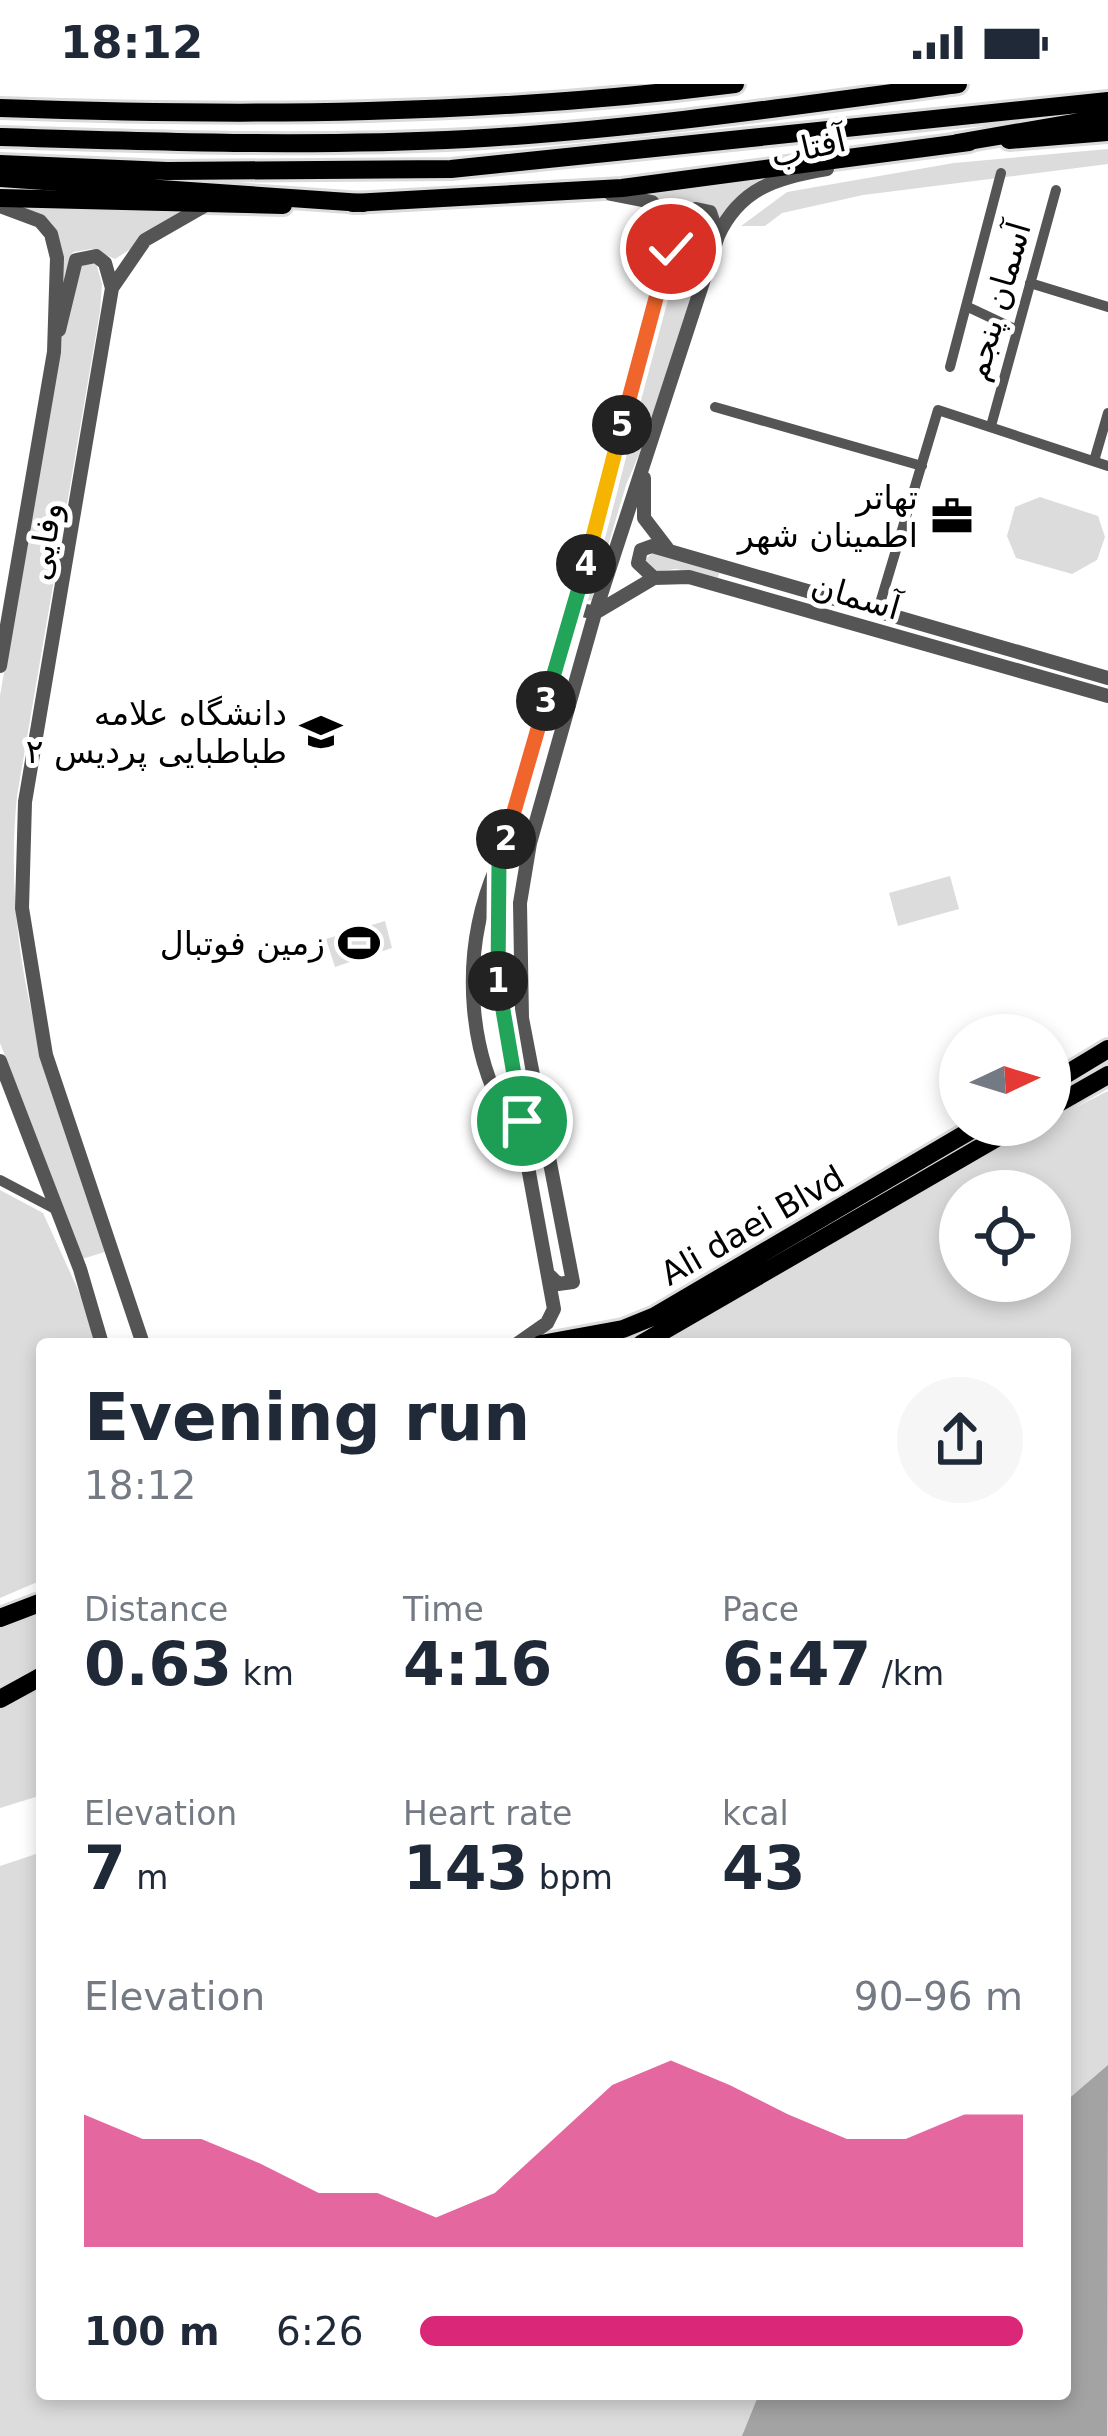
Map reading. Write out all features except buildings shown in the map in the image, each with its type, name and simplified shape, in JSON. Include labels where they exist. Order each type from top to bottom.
[{"type":"main road","points":[[0,108],[361,114],[540,105],[735,84]]},
{"type":"main road","points":[[0,136],[320,144],[468,139],[698,119],[958,84]]},
{"type":"main road","points":[[0,164],[166,171],[451,169],[1108,101]]},
{"type":"main road","points":[[0,202],[363,203],[587,191],[890,153],[1108,117]]},
{"type":"main road","points":[[0,125],[31,138]]},
{"type":"main road","points":[[957,143],[1108,132]]},
{"type":"main road","points":[[0,178],[363,203]]},
{"type":"main road","points":[[1071,1071],[1108,1049]]},
{"type":"main road","points":[[1071,1096],[1108,1075]]},
{"type":"main road","name":"Ali daei Blvd","points":[[574,1338],[623,1329],[655,1316],[944,1146]]},
{"type":"main road","name":"Ali daei Blvd","points":[[651,1338],[983,1146]]},
{"type":"main road","points":[[0,1618],[36,1604]]},
{"type":"main road","points":[[0,1699],[36,1679]]},
{"type":"street","name":"آفتاب","points":[[550,1276],[558,1283],[573,1282],[522,1018],[520,903],[530,843],[595,613],[718,236],[739,202],[764,185],[890,153]]},
{"type":"street","points":[[950,367],[1001,172]]},
{"type":"street","name":"آسمان پنجم","points":[[991,427],[1056,190]]},
{"type":"street","points":[[587,191],[652,202],[667,220],[671,249]]},
{"type":"street","name":"وفایی","points":[[0,202],[40,221],[56,246],[54,352],[0,666]]},
{"type":"street","name":"وفایی","points":[[141,1338],[46,1055],[22,908],[25,802],[112,288],[145,240],[206,205]]},
{"type":"street","points":[[671,249],[684,218],[696,209],[710,212],[718,236]]},
{"type":"street","name":"آفتاب","points":[[526,1338],[547,1323],[554,1309],[500,1015],[500,858],[614,470],[640,347],[671,249]]},
{"type":"street","points":[[54,352],[76,260],[96,256],[112,288]]},
{"type":"street","points":[[1030,283],[1108,308]]},
{"type":"street","points":[[968,307],[1017,330]]},
{"type":"street","points":[[715,407],[922,466]]},
{"type":"street","points":[[878,610],[938,410],[1108,466]]},
{"type":"street","points":[[1094,461],[1108,413]]},
{"type":"street","points":[[646,455],[642,509],[647,527],[668,548]]},
{"type":"street","points":[[574,608],[595,613],[654,578],[640,570],[639,553],[652,546],[668,548]]},
{"type":"street","name":"آسمان","points":[[668,548],[1108,678]]},
{"type":"street","name":"آسمان","points":[[654,578],[707,580],[1108,696]]},
{"type":"street","points":[[500,858],[478,909],[472,992],[481,1056],[500,1111],[526,1145]]},
{"type":"street","points":[[0,1060],[100,1338]]},
{"type":"street","points":[[0,1180],[57,1210]]},
{"type":"shaded area","points":[[1108,149],[1108,164],[863,195],[782,213],[765,226],[741,226],[787,192],[954,163]]},
{"type":"shaded area","points":[[779,172],[743,192],[721,220],[701,203],[674,231],[636,194]]},
{"type":"shaded area","points":[[11,205],[193,209],[115,259],[92,249],[73,252],[58,310],[58,237]]},
{"type":"shaded area","points":[[703,214],[714,233],[665,393],[626,485],[592,600],[587,601],[666,286],[687,220]]},
{"type":"shaded area","points":[[96,263],[102,284],[100,311],[17,796],[14,857],[16,916],[36,1028],[108,1251],[82,1259],[0,1043],[0,696],[62,325],[79,264]]},
{"type":"shaded area","points":[[1040,497],[1098,516],[1105,537],[1097,560],[1072,574],[1016,558],[1007,536],[1015,507]]},
{"type":"shaded area","points":[[653,552],[719,573],[718,578],[676,569],[654,572],[644,561]]},
{"type":"shaded area","points":[[950,876],[959,909],[898,926],[889,893]]},
{"type":"shaded area","name":"زمین فوتبال","points":[[385,921],[392,948],[335,967],[326,939]]},
{"type":"shaded area","points":[[1108,1091],[1108,2436],[0,2436],[0,1866],[36,1854],[36,2400],[1071,2400],[1071,1338],[664,1338],[939,1177],[939,1302],[1071,1302],[1071,1170],[951,1170],[1003,1146],[1071,1146],[1071,1110]]},
{"type":"shaded area","points":[[0,1190],[43,1213],[85,1305],[94,1338],[36,1338],[36,1583],[0,1598]]},
{"type":"shaded area","points":[[36,1613],[36,1667],[0,1685],[0,1628]]},
{"type":"shaded area","points":[[36,1690],[36,1797],[0,1808],[0,1709]]},
{"type":"shaded area","points":[[1108,2065],[1107,2436],[742,2436],[757,2400],[1071,2400],[1071,2097]]},
{"type":"place","name":"تهاتر اطمینان شهر","points":[[952,516]]},
{"type":"place","name":"دانشگاه علامه طباطبایی پردیس ۲","points":[[321,732]]},
{"type":"place","name":"زمین فوتبال","points":[[359,943]]},
{"type":"route","points":[[522,1121],[500,1015],[499,861],[614,470],[640,347],[671,249]]}]
